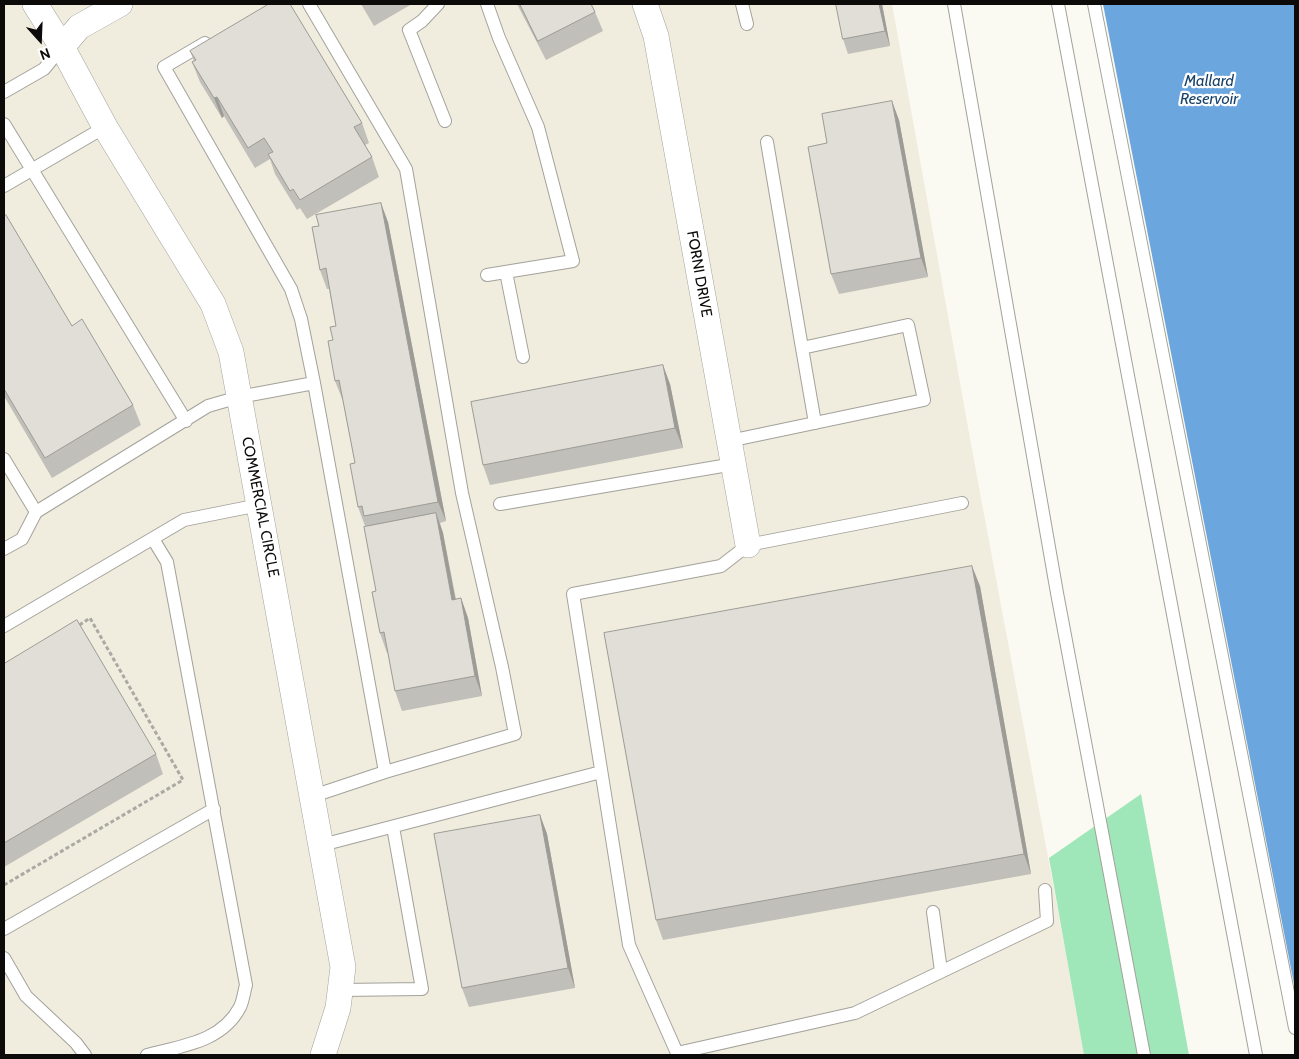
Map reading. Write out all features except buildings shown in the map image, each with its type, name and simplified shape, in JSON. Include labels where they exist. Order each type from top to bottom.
[{"type":"street","name":"COMMERCIAL CIRCLE","points":[[35,4],[62,46],[105,126],[213,304],[231,352],[343,967],[338,1008],[323,1055]]},
{"type":"street","points":[[62,46],[79,27],[120,4]]},
{"type":"street","name":"FORNI DRIVE","points":[[645,4],[656,36],[748,545]]},
{"type":"lane","points":[[309,4],[406,169],[462,493],[502,667],[515,734],[384,772],[313,796]]},
{"type":"lane","points":[[438,4],[422,21],[409,30],[445,121]]},
{"type":"lane","points":[[487,4],[499,38],[538,127],[573,261],[487,275]]},
{"type":"lane","points":[[742,4],[747,24]]},
{"type":"lane","points":[[954,4],[1057,593],[1144,1055]]},
{"type":"lane","points":[[1058,4],[1256,1055]]},
{"type":"lane","points":[[1094,4],[1295,1028]]},
{"type":"lane","points":[[214,38],[164,67],[291,289],[301,318],[384,772]]},
{"type":"lane","points":[[4,92],[44,69],[62,46]]},
{"type":"lane","points":[[4,124],[186,421]]},
{"type":"lane","points":[[4,186],[105,126]]},
{"type":"lane","points":[[767,142],[815,423]]},
{"type":"lane","points":[[506,272],[523,357]]},
{"type":"lane","points":[[500,504],[731,452],[815,423],[924,400],[908,325],[802,348]]},
{"type":"lane","points":[[4,549],[22,539],[36,512],[208,406],[239,397],[314,383]]},
{"type":"lane","points":[[4,459],[36,512]]},
{"type":"lane","points":[[962,503],[748,545],[721,566],[573,594],[629,945],[677,1053],[855,1012],[1047,921],[1045,890]]},
{"type":"lane","points":[[4,626],[184,520],[260,505]]},
{"type":"lane","points":[[147,1055],[210,1038],[227,1026],[241,1006],[246,985],[168,562],[153,539]]},
{"type":"lane","points":[[322,845],[601,772]]},
{"type":"lane","points":[[4,929],[214,809]]},
{"type":"lane","points":[[340,990],[422,989],[393,827]]},
{"type":"lane","points":[[933,912],[941,971]]},
{"type":"lane","points":[[4,958],[26,996],[76,1043],[85,1055]]},
{"type":"path","points":[[4,885],[183,780],[90,618],[75,628]]},
{"type":"shaded area","points":[[4,4],[892,4],[1084,1055],[4,1055]]},
{"type":"green space","points":[[1141,794],[1189,1055],[1084,1055],[1049,858]]},
{"type":"water","name":"Mallard Reservoir","points":[[1103,4],[1295,4],[1295,989]]}]
